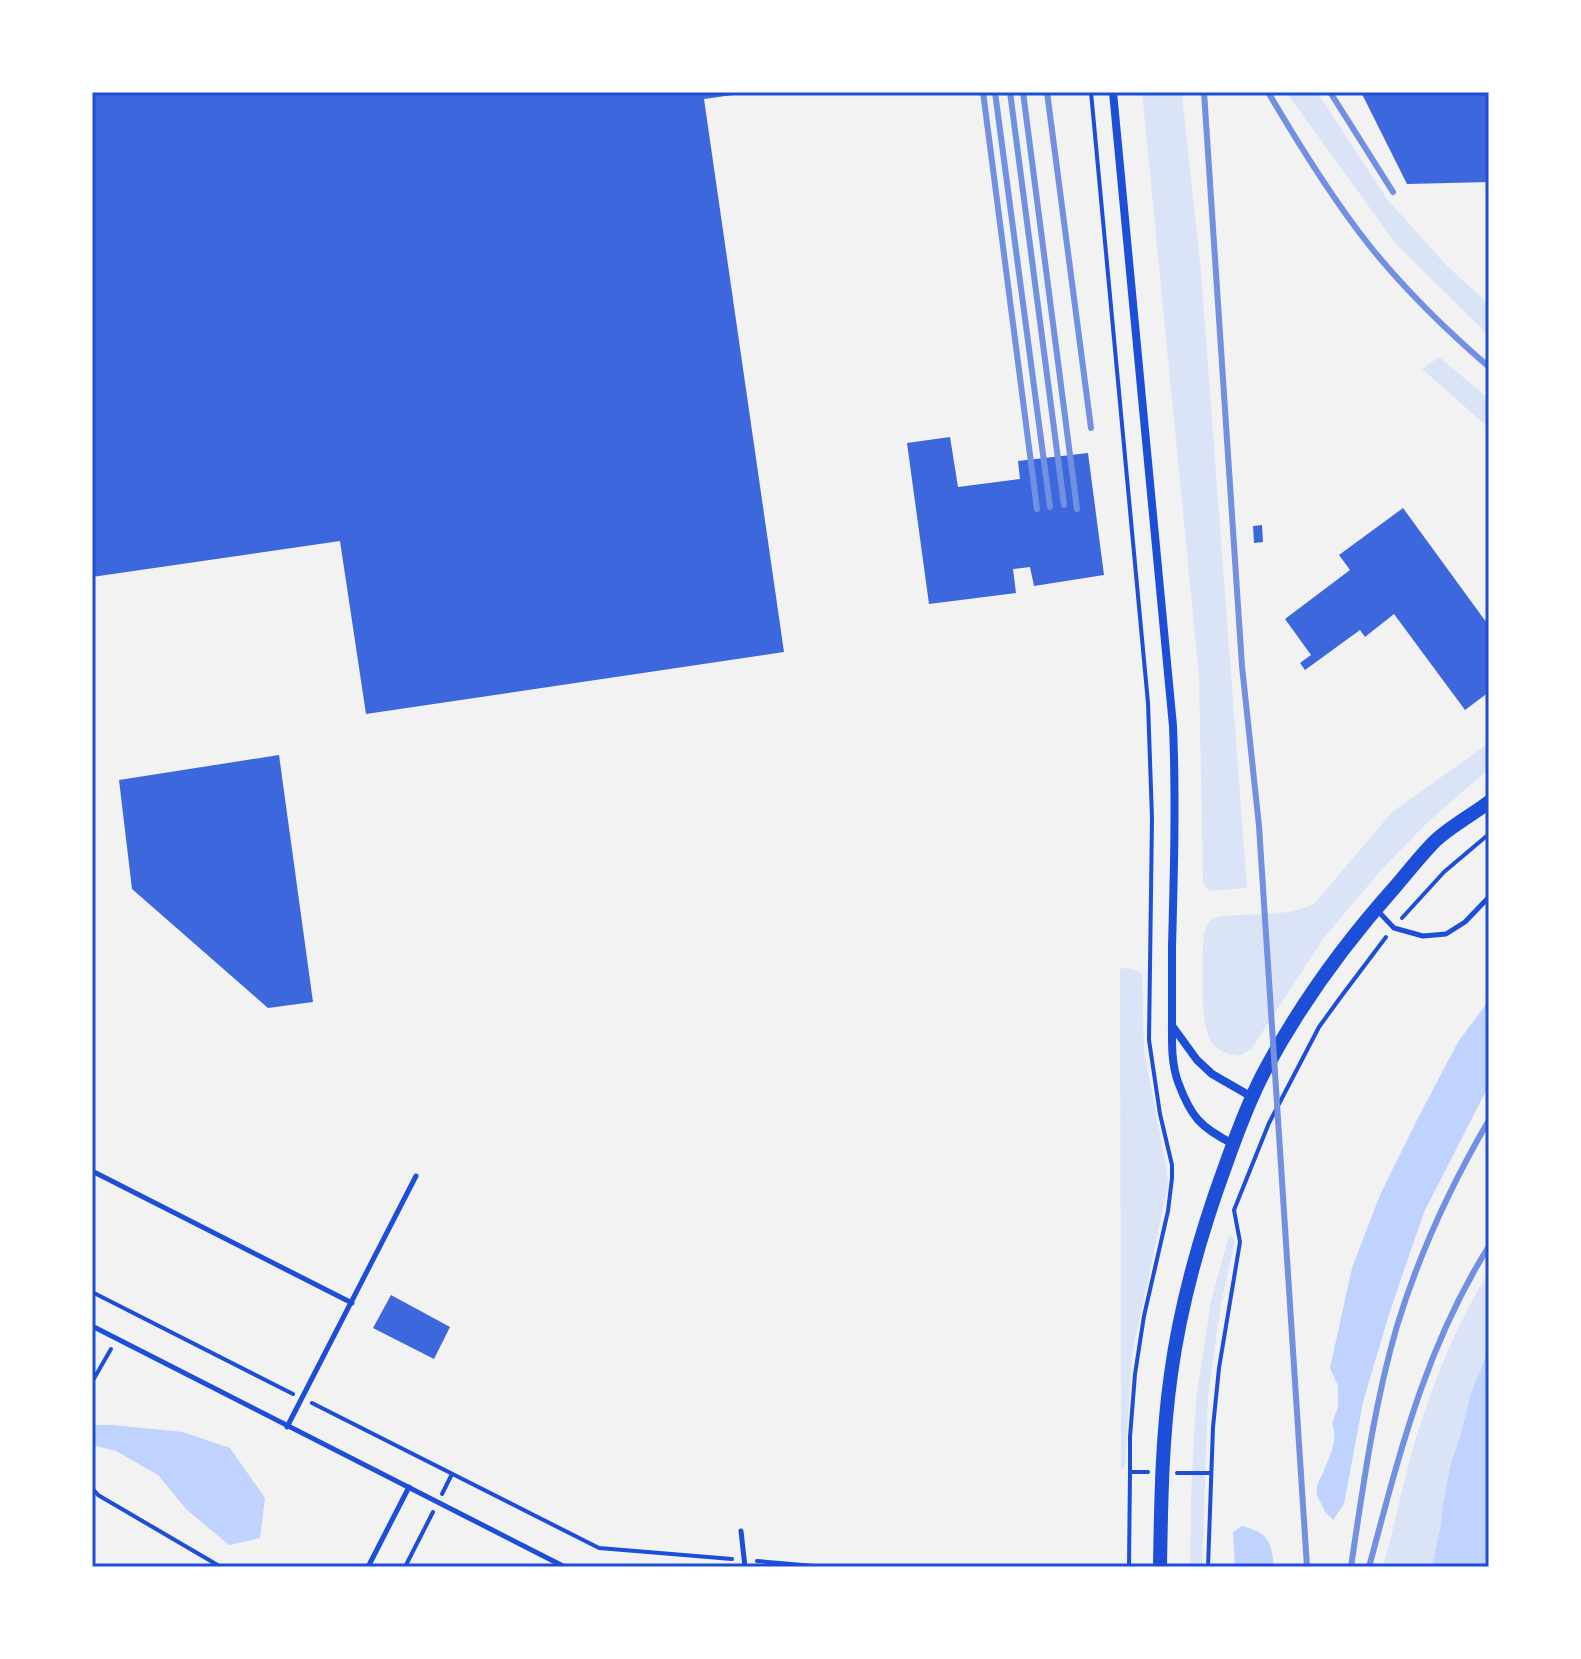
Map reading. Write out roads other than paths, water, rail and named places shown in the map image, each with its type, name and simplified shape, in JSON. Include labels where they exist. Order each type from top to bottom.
[{"type":"main road","points":[[1160,1567],[1170,1375],[1187,1285],[1200,1237],[1252,1097],[1303,1007],[1376,908],[1436,840],[1489,802]]},
{"type":"street","points":[[1113,92],[1173,726],[1173,1057],[1177,1079],[1198,1122],[1233,1144]]},
{"type":"street","points":[[1172,1027],[1212,1074],[1252,1097]]},
{"type":"lane","points":[[1376,908],[1394,928],[1423,936],[1446,934],[1465,922],[1489,897]]},
{"type":"lane","points":[[92,1171],[352,1303]]},
{"type":"lane","points":[[287,1427],[416,1176]]},
{"type":"lane","points":[[92,1326],[565,1567]]},
{"type":"lane","points":[[368,1567],[409,1487]]},
{"type":"lane","points":[[741,1531],[745,1564]]},
{"type":"water","points":[[1489,1000],[1489,1085],[1424,1212],[1363,1402],[1344,1504],[1333,1520],[1325,1512],[1317,1491],[1334,1443],[1332,1424],[1338,1407],[1338,1386],[1330,1368],[1352,1268],[1380,1195],[1418,1118],[1458,1042]]},
{"type":"water","points":[[1489,1349],[1489,1567],[1432,1567],[1451,1463],[1471,1393]]},
{"type":"water","points":[[92,1425],[183,1432],[230,1448],[265,1498],[260,1538],[229,1545],[186,1509],[158,1475],[116,1451],[92,1445]]},
{"type":"water","points":[[1242,1526],[1267,1539],[1274,1567],[1235,1567],[1233,1532]]},
{"type":"railway","points":[[983,92],[1037,509]]},
{"type":"railway","points":[[995,92],[1050,507]]},
{"type":"railway","points":[[1010,92],[1064,505]]},
{"type":"railway","points":[[1023,92],[1077,509]]},
{"type":"railway","points":[[1047,92],[1091,428]]},
{"type":"railway","points":[[1204,92],[1242,666],[1259,826],[1307,1567]]},
{"type":"railway","points":[[1268,92],[1316,170],[1369,245],[1426,309],[1489,367]]},
{"type":"railway","points":[[1330,92],[1393,192]]},
{"type":"railway","points":[[1351,1567],[1376,1416],[1397,1326],[1437,1220],[1489,1120]]},
{"type":"railway","points":[[1369,1567],[1404,1442],[1431,1362],[1467,1284],[1489,1246]]}]
